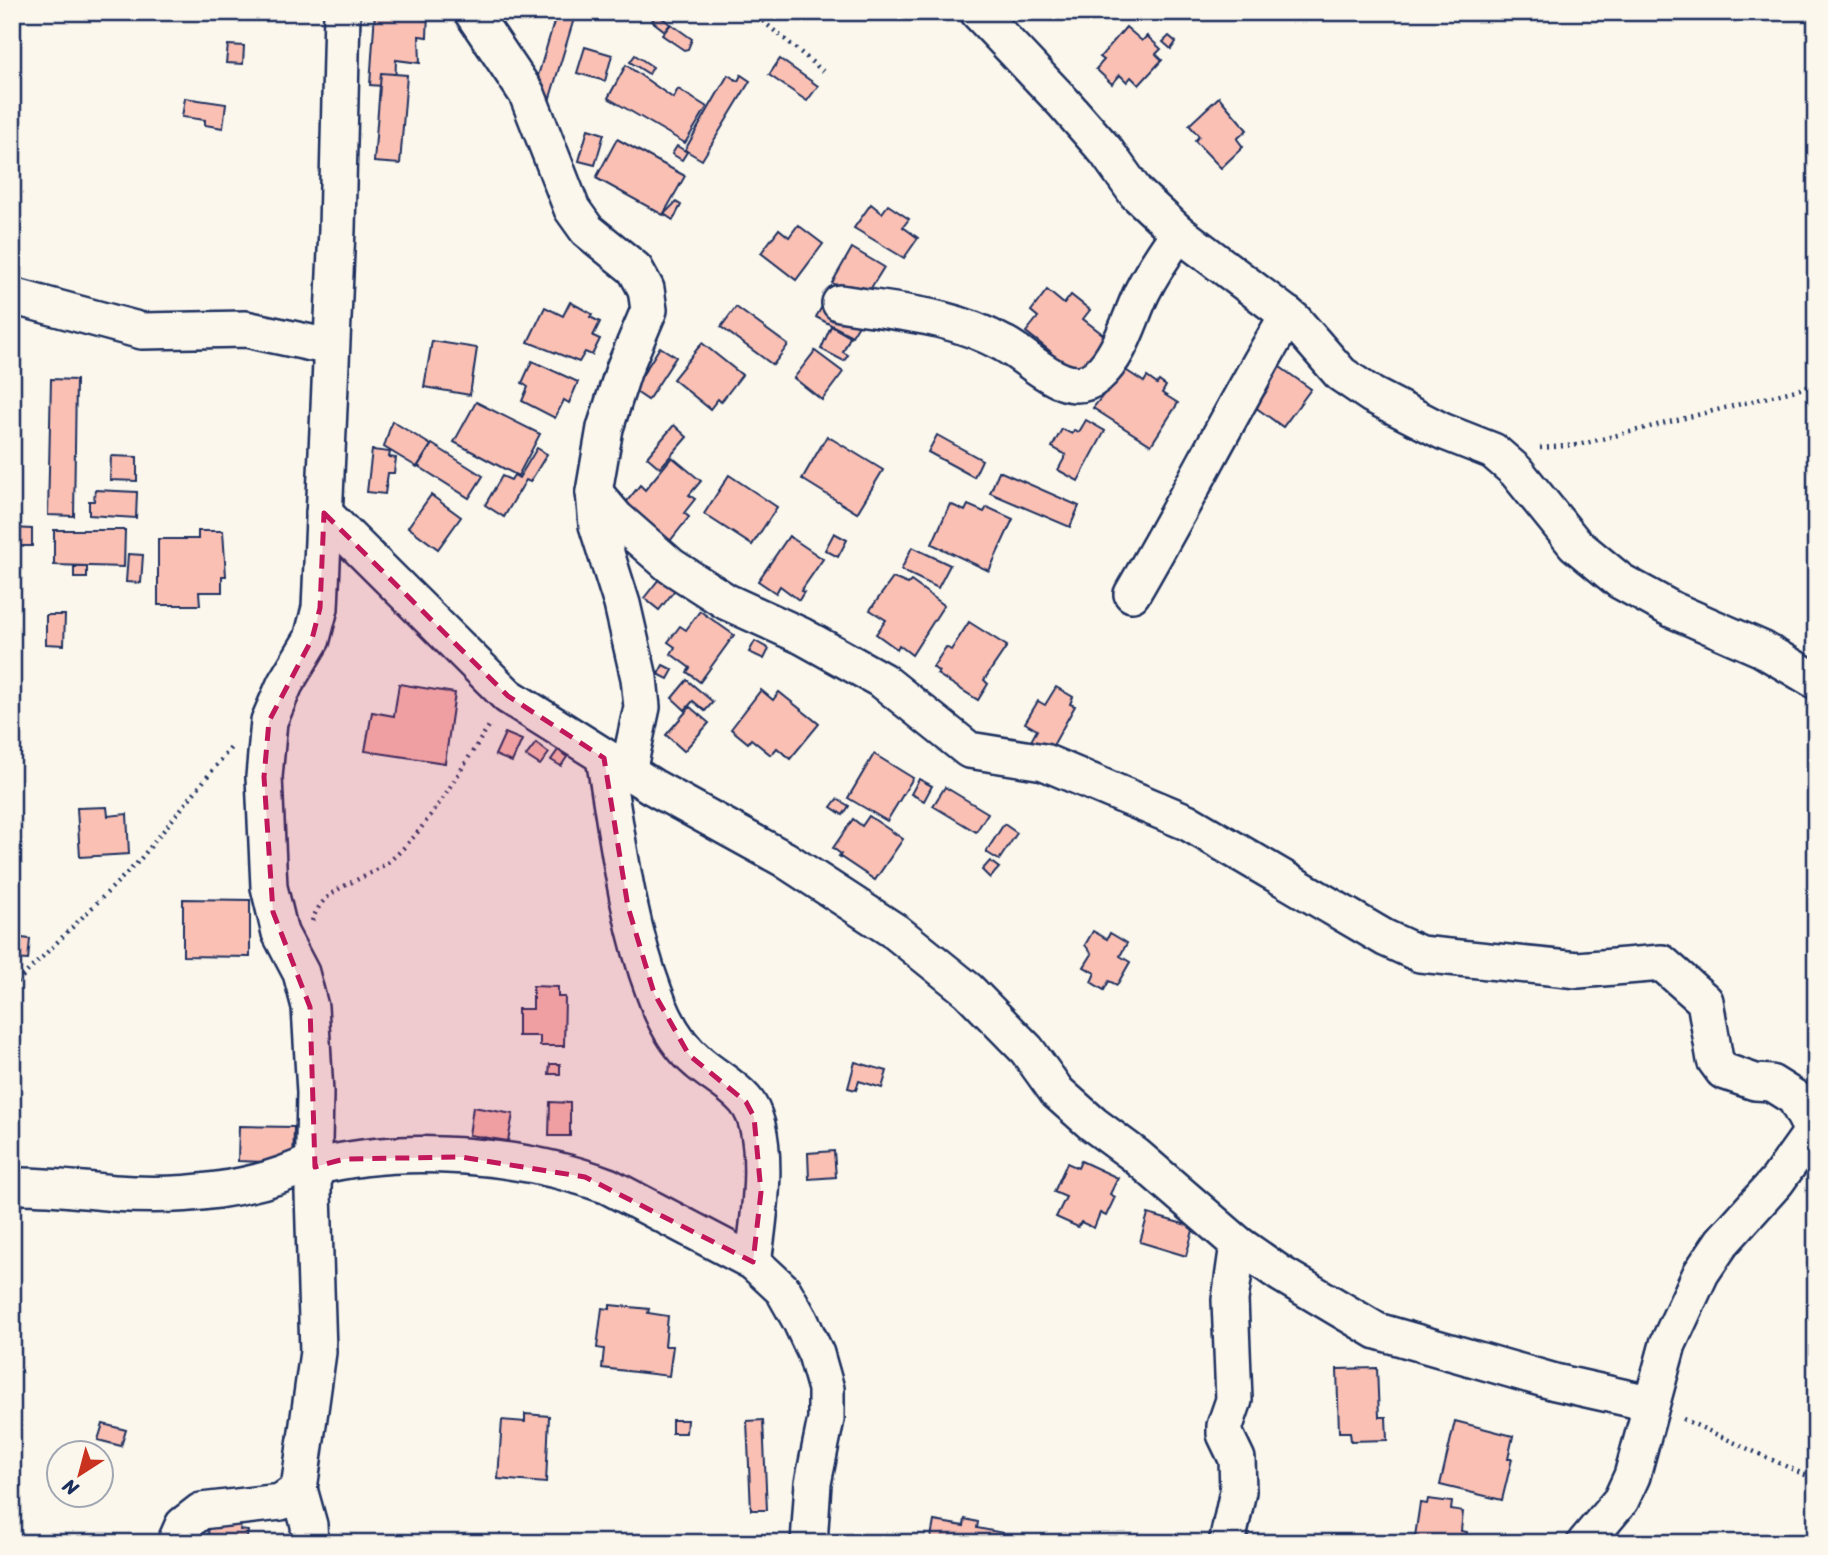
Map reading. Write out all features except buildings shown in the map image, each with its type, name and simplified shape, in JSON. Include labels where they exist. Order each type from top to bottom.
[{"type":"street","points":[[310,1543],[309,1525],[299,1489],[318,1352],[313,1193],[315,1093],[310,1007],[301,973],[280,933],[269,887],[264,777],[269,721],[285,684],[312,639],[320,608],[337,229],[342,12]]},
{"type":"street","points":[[472,12],[527,93],[572,209],[587,230],[635,270],[646,289],[649,310],[624,369],[605,428],[596,465],[594,492],[597,525],[622,604],[639,678],[642,707],[639,732],[616,765],[628,906],[654,993],[673,1034],[689,1055],[746,1102],[754,1117],[760,1150],[761,1192],[753,1262]]},
{"type":"street","points":[[978,12],[1106,151],[1136,193],[1179,233],[1288,315],[1341,374],[1372,395],[1442,431],[1493,451],[1516,471],[1575,544],[1619,581],[1673,610],[1762,649],[1816,681]]},
{"type":"street","points":[[840,303],[918,312],[960,324],[1004,344],[1062,382],[1085,383],[1099,375],[1120,344],[1144,287],[1179,233]]},
{"type":"street","points":[[15,291],[142,331],[246,329],[330,347]]},
{"type":"street","points":[[1132,594],[1184,506],[1255,369],[1288,315]]},
{"type":"street","points":[[594,492],[616,518],[671,566],[727,603],[802,636],[871,674],[915,705],[956,742],[969,750],[1044,762],[1187,822],[1385,938],[1420,954],[1578,970],[1662,963],[1705,1001],[1715,1060],[1723,1072],[1755,1082],[1771,1083],[1795,1098],[1815,1131],[1777,1181],[1722,1242],[1701,1273],[1668,1344],[1649,1403],[1632,1476],[1621,1500],[1585,1543]]},
{"type":"street","points":[[324,513],[508,696],[616,765],[784,859],[896,932],[968,990],[1006,1026],[1057,1092],[1238,1244],[1334,1308],[1377,1331],[1555,1382],[1649,1403]]},
{"type":"street","points":[[12,1165],[26,1186],[117,1193],[199,1191],[283,1177],[314,1164],[370,1156],[447,1157],[507,1161],[585,1177],[629,1196],[753,1262],[783,1290],[816,1354],[826,1389],[826,1419],[813,1483],[808,1543]]},
{"type":"street","points":[[1227,1543],[1239,1482],[1237,1459],[1225,1434],[1234,1400],[1230,1300],[1238,1244]]},
{"type":"street","points":[[175,1543],[183,1525],[201,1511],[240,1504],[281,1502],[299,1489]]},
{"type":"path","points":[[752,12],[823,71]]},
{"type":"path","points":[[1493,451],[1578,445],[1816,385]]},
{"type":"path","points":[[301,973],[308,932],[322,898],[378,871],[397,855],[422,824],[508,696]]},
{"type":"path","points":[[12,987],[138,862],[227,750],[269,721]]},
{"type":"path","points":[[1649,1403],[1816,1480]]},
{"type":"highlighted area","points":[[324,513],[508,696],[604,758],[628,907],[654,993],[689,1055],[746,1102],[754,1117],[761,1192],[753,1262],[585,1177],[461,1157],[344,1159],[315,1167],[310,1007],[273,912],[264,777],[269,721],[312,639],[320,608]]}]
